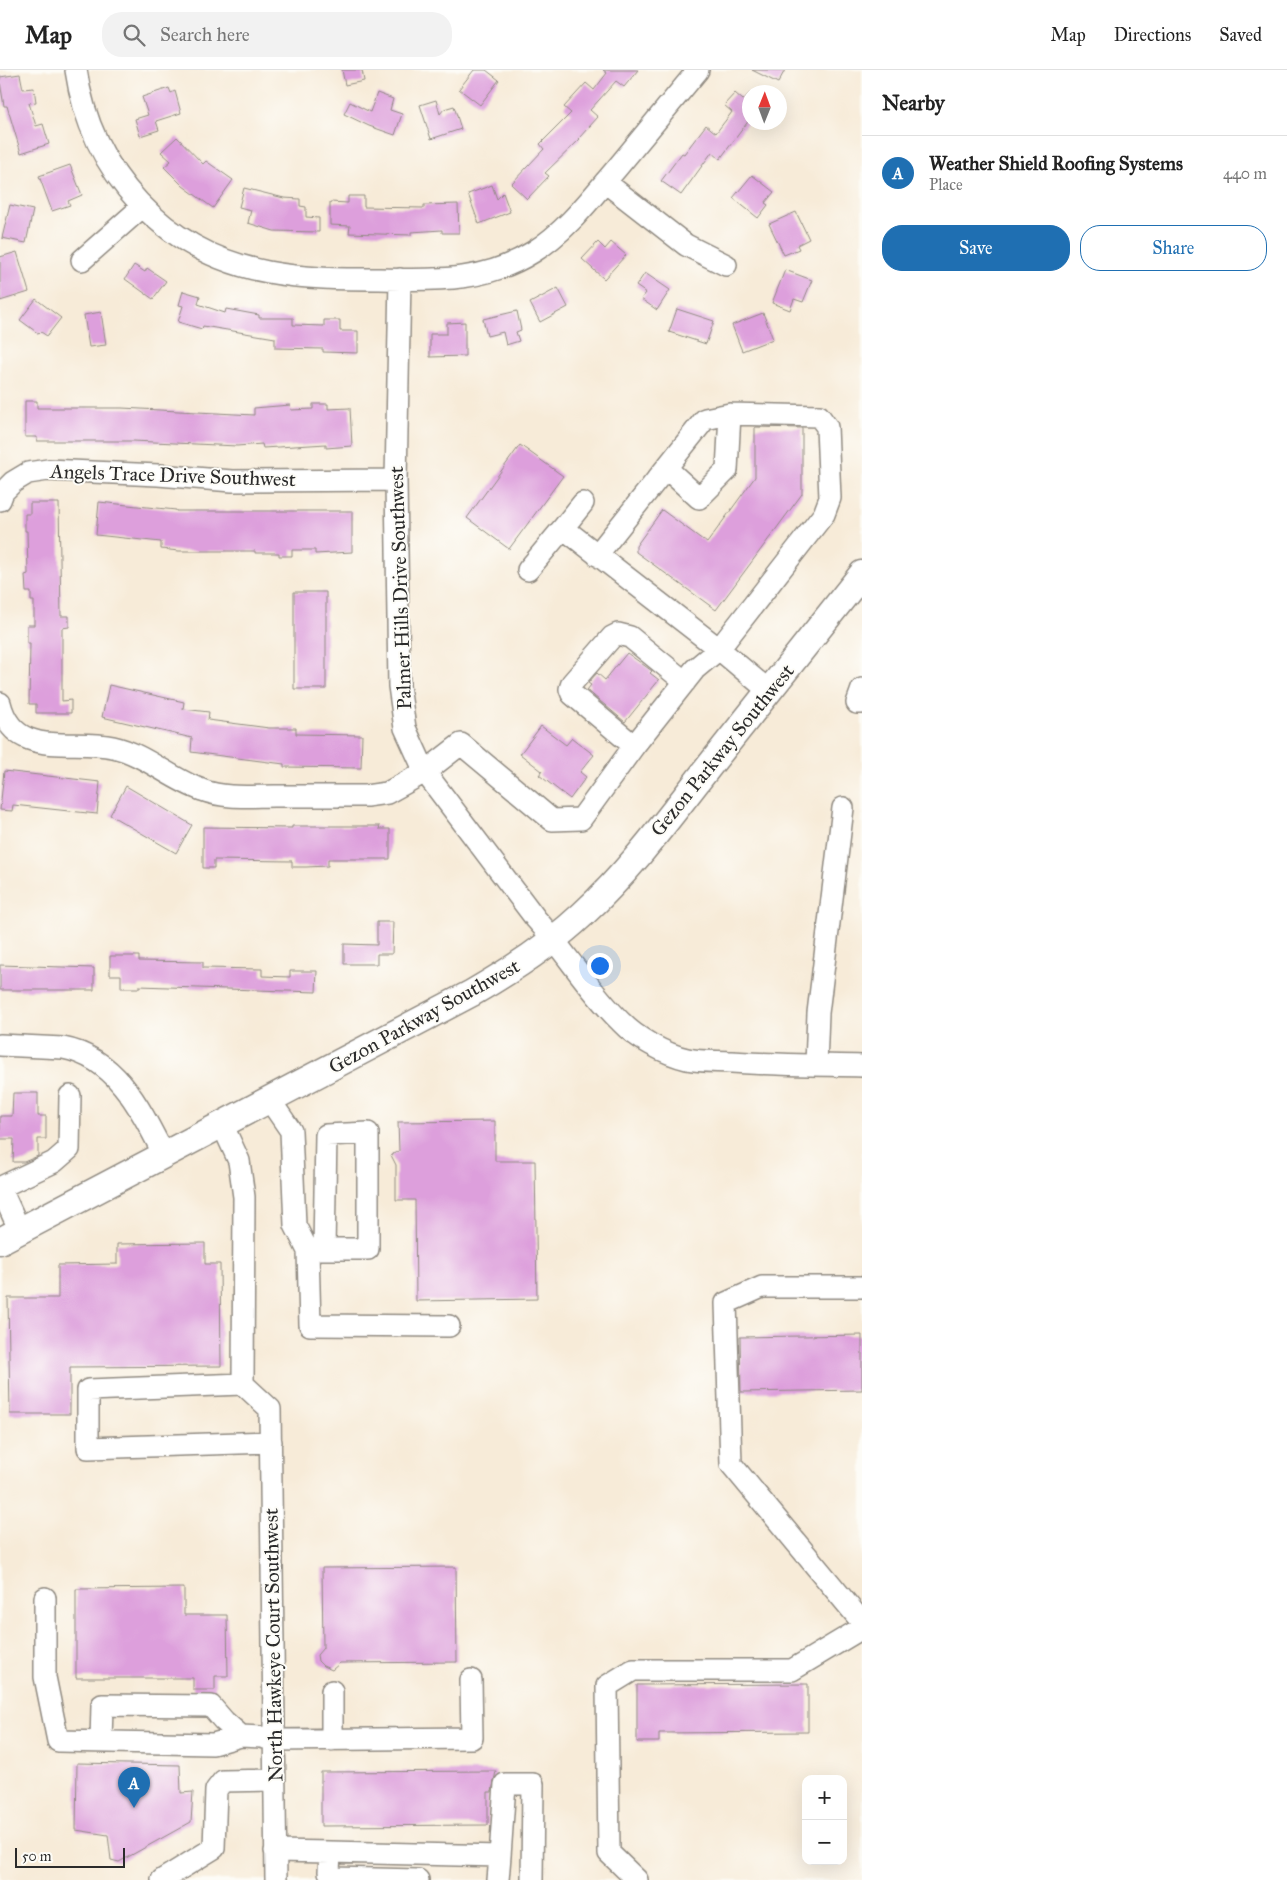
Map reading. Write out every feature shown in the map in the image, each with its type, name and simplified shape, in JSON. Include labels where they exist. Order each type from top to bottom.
[{"type":"main road","name":"Gezon Parkway Southwest","points":[[10,1236],[472,993],[504,975],[554,938],[583,914],[622,873],[862,574]]},
{"type":"street","points":[[76,70],[79,90],[91,129],[108,162],[142,207],[194,247],[230,262],[282,275],[318,278],[400,279],[457,278],[496,270],[535,251],[566,226],[698,70]]},
{"type":"street","points":[[605,182],[686,246],[726,265]]},
{"type":"street","points":[[82,260],[142,207]]},
{"type":"street","name":"Palmer Hills Drive Southwest","points":[[400,279],[396,480],[399,686],[405,728],[425,772],[536,919],[554,938],[622,1024],[664,1051],[687,1059],[862,1066]]},
{"type":"street","points":[[666,468],[699,498],[728,470],[730,414]]},
{"type":"street","points":[[0,703],[6,718],[14,729],[28,739],[44,743],[102,746],[122,750],[192,786],[224,796],[387,793],[425,772],[461,744],[552,820],[582,819],[634,746],[695,669],[719,650],[824,514],[830,498],[827,427],[819,416],[730,414],[705,419],[597,555]]},
{"type":"street","name":"Angels Trace Drive Southwest","points":[[0,500],[13,482],[28,473],[48,470],[158,475],[232,481],[396,480]]},
{"type":"street","points":[[528,570],[583,503]]},
{"type":"street","points":[[563,528],[769,691]]},
{"type":"street","points":[[634,746],[572,694],[570,689],[572,683],[612,637],[618,634],[624,634],[630,638],[685,682]]},
{"type":"street","points":[[862,689],[857,703],[862,703]]},
{"type":"street","points":[[816,1065],[818,1013],[843,808]]},
{"type":"street","points":[[0,1045],[64,1048],[93,1058],[120,1081],[142,1114],[164,1155]]},
{"type":"street","points":[[10,1236],[1,1187],[54,1162],[69,1149],[70,1096]]},
{"type":"street","points":[[269,1099],[291,1131],[295,1225],[315,1249]]},
{"type":"street","points":[[222,1124],[239,1161],[244,1197],[243,1384],[88,1390],[88,1448],[271,1442]]},
{"type":"street","points":[[315,1249],[368,1249],[368,1134],[326,1135],[315,1249],[310,1324],[448,1326]]},
{"type":"street","points":[[862,1287],[762,1287],[726,1303],[731,1464],[862,1622]]},
{"type":"street","name":"North Hawkeye Court Southwest","points":[[243,1384],[270,1409],[276,1880]]},
{"type":"street","points":[[45,1598],[45,1677],[58,1741],[213,1744],[241,1736],[274,1740],[472,1738],[471,1680]]},
{"type":"street","points":[[637,1880],[609,1854],[607,1686],[634,1670],[792,1670],[862,1628]]},
{"type":"street","points":[[332,1691],[332,1740]]},
{"type":"street","points":[[102,1742],[102,1705],[211,1706],[241,1736]]},
{"type":"street","points":[[162,1880],[214,1848],[216,1790],[223,1781],[274,1780]]},
{"type":"street","points":[[498,1880],[505,1784],[534,1784],[532,1880]]},
{"type":"street","points":[[275,1851],[500,1856]]},
{"type":"street","points":[[330,1852],[329,1872],[333,1878],[418,1880]]},
{"type":"building","points":[[342,70],[362,70],[364,81],[345,85]]},
{"type":"building","points":[[474,70],[486,70],[499,80],[480,105],[459,89]]},
{"type":"building","points":[[603,70],[638,70],[624,87],[616,81],[590,110],[598,117],[580,139],[545,173],[549,176],[527,199],[511,184],[544,149],[540,144],[571,113],[564,107],[586,83],[594,90],[607,73]]},
{"type":"building","points":[[752,70],[785,70],[778,83]]},
{"type":"building","points":[[20,74],[23,89],[34,88],[36,102],[29,103],[36,126],[43,124],[49,144],[21,153],[7,106],[4,106],[0,82],[0,77]]},
{"type":"building","points":[[169,88],[171,93],[175,91],[181,113],[156,121],[159,130],[140,136],[135,119],[148,115],[142,97]]},
{"type":"building","points":[[377,93],[393,99],[390,110],[402,114],[395,135],[369,126],[344,114],[350,102],[370,112]]},
{"type":"building","points":[[735,93],[742,99],[742,130],[720,159],[712,152],[681,195],[661,181],[706,125],[716,133],[732,112],[724,105]]},
{"type":"building","points":[[436,100],[440,114],[444,109],[454,106],[461,129],[431,139],[420,105]]},
{"type":"building","points":[[177,137],[203,164],[206,161],[233,180],[213,208],[183,186],[164,167],[171,161],[161,152]]},
{"type":"building","points":[[70,165],[82,195],[68,201],[70,205],[52,211],[39,176]]},
{"type":"building","points":[[752,175],[774,192],[765,203],[768,205],[758,218],[733,198]]},
{"type":"building","points":[[492,185],[497,199],[503,193],[510,212],[479,224],[468,194]]},
{"type":"building","points":[[244,188],[284,198],[300,199],[300,206],[306,207],[306,217],[319,218],[319,232],[274,231],[248,223],[251,210],[239,207]]},
{"type":"building","points":[[348,196],[364,196],[364,207],[424,208],[424,205],[458,204],[459,233],[442,233],[442,230],[411,232],[411,235],[349,233],[350,226],[330,225],[330,202],[348,203]]},
{"type":"building","points":[[10,205],[33,210],[26,243],[2,238]]},
{"type":"building","points":[[796,212],[809,239],[797,245],[799,249],[784,255],[769,224]]},
{"type":"building","points":[[598,242],[605,249],[611,242],[626,255],[604,279],[582,259]]},
{"type":"building","points":[[17,252],[29,292],[0,301],[0,257]]},
{"type":"building","points":[[134,265],[145,272],[147,268],[166,281],[153,299],[125,279]]},
{"type":"building","points":[[785,270],[812,280],[803,302],[794,299],[790,310],[772,303]]},
{"type":"building","points":[[645,273],[670,290],[657,310],[641,299],[646,293],[636,286]]},
{"type":"building","points":[[558,288],[568,307],[540,322],[530,303]]},
{"type":"building","points":[[183,291],[200,296],[198,304],[225,313],[226,309],[259,315],[259,318],[293,318],[293,325],[324,326],[324,320],[340,320],[340,331],[358,331],[358,353],[323,352],[323,349],[275,348],[275,338],[203,326],[202,329],[178,322],[183,306],[179,305]]},
{"type":"building","points":[[36,299],[61,318],[47,336],[41,332],[39,334],[20,320]]},
{"type":"building","points":[[677,309],[714,321],[706,344],[669,332]]},
{"type":"building","points":[[517,311],[521,330],[516,332],[519,341],[506,345],[503,332],[487,336],[483,319]]},
{"type":"building","points":[[101,312],[106,345],[89,347],[84,315]]},
{"type":"building","points":[[763,313],[773,339],[742,351],[732,325]]},
{"type":"building","points":[[465,322],[465,356],[430,357],[430,334],[447,334],[447,323]]},
{"type":"building","points":[[25,401],[37,401],[37,408],[122,408],[254,415],[254,408],[290,405],[291,410],[313,409],[313,404],[328,404],[328,409],[350,408],[352,446],[326,448],[326,444],[263,448],[262,444],[237,446],[133,441],[37,441],[37,437],[25,437]]},
{"type":"building","points":[[755,427],[802,428],[802,494],[716,610],[636,552],[636,546],[662,510],[707,543],[755,477]]},
{"type":"building","points":[[520,445],[563,476],[509,549],[467,518]]},
{"type":"building","points":[[99,502],[176,511],[352,511],[352,552],[315,554],[315,550],[292,550],[292,556],[279,556],[279,553],[255,553],[255,551],[179,551],[161,549],[161,542],[96,535]]},
{"type":"building","points":[[30,503],[59,503],[61,616],[69,616],[69,627],[62,628],[62,701],[71,700],[71,713],[36,713],[36,704],[29,704],[30,643],[27,643],[27,625],[34,625],[34,601],[31,601],[31,592],[26,592],[25,575],[28,574],[25,514],[30,514]]},
{"type":"building","points":[[294,592],[326,592],[326,689],[294,689]]},
{"type":"building","points":[[627,653],[652,671],[650,673],[659,680],[625,722],[587,690],[591,685],[588,683],[597,673],[605,680]]},
{"type":"building","points":[[109,685],[184,702],[183,709],[209,712],[208,720],[269,728],[296,728],[296,734],[362,735],[361,768],[284,767],[284,764],[191,752],[192,738],[102,717]]},
{"type":"building","points":[[541,726],[566,745],[572,738],[594,755],[580,772],[586,777],[570,799],[539,775],[542,771],[520,754]]},
{"type":"building","points":[[4,771],[100,782],[97,814],[13,805],[12,811],[0,810]]},
{"type":"building","points":[[126,786],[192,825],[176,853],[110,815]]},
{"type":"building","points":[[292,826],[380,826],[379,829],[390,829],[390,859],[328,859],[328,866],[306,867],[292,867],[292,861],[214,860],[214,868],[203,868],[203,827],[292,828]]},
{"type":"building","points":[[377,922],[393,922],[392,954],[377,954],[377,964],[344,964],[344,944],[377,945]]},
{"type":"building","points":[[110,956],[139,956],[139,961],[203,962],[203,968],[262,969],[262,976],[290,977],[290,971],[317,971],[316,992],[139,986],[139,988],[121,988],[121,975],[110,975]]},
{"type":"building","points":[[0,965],[94,968],[94,990],[0,990]]},
{"type":"building","points":[[13,1093],[38,1093],[38,1116],[46,1116],[46,1139],[38,1139],[38,1156],[24,1162],[13,1162],[14,1139],[0,1139],[0,1116],[12,1116]]},
{"type":"building","points":[[495,1121],[495,1161],[535,1161],[537,1299],[416,1301],[415,1200],[396,1200],[396,1165],[391,1155],[399,1151],[398,1122]]},
{"type":"building","points":[[205,1243],[205,1264],[220,1264],[221,1366],[70,1367],[70,1414],[10,1414],[8,1298],[58,1298],[58,1265],[117,1264],[117,1244]]},
{"type":"building","points":[[862,1335],[862,1390],[741,1392],[740,1337]]},
{"type":"building","points":[[456,1567],[457,1662],[340,1663],[332,1670],[323,1666],[318,1661],[317,1655],[323,1648],[322,1568]]},
{"type":"building","points":[[184,1588],[184,1615],[227,1615],[228,1676],[215,1676],[215,1690],[193,1690],[193,1678],[76,1678],[76,1589]]},
{"type":"building","points":[[808,1684],[808,1732],[659,1733],[659,1742],[637,1742],[637,1685]]},
{"type":"building","points":[[77,1763],[180,1765],[181,1793],[193,1792],[191,1822],[119,1862],[111,1860],[108,1835],[76,1830]]},
{"type":"building","points":[[496,1771],[492,1792],[488,1792],[488,1825],[321,1826],[321,1772]]},
{"type":"place","name":"Weather Shield Roofing Systems","points":[[134,1808]]}]
